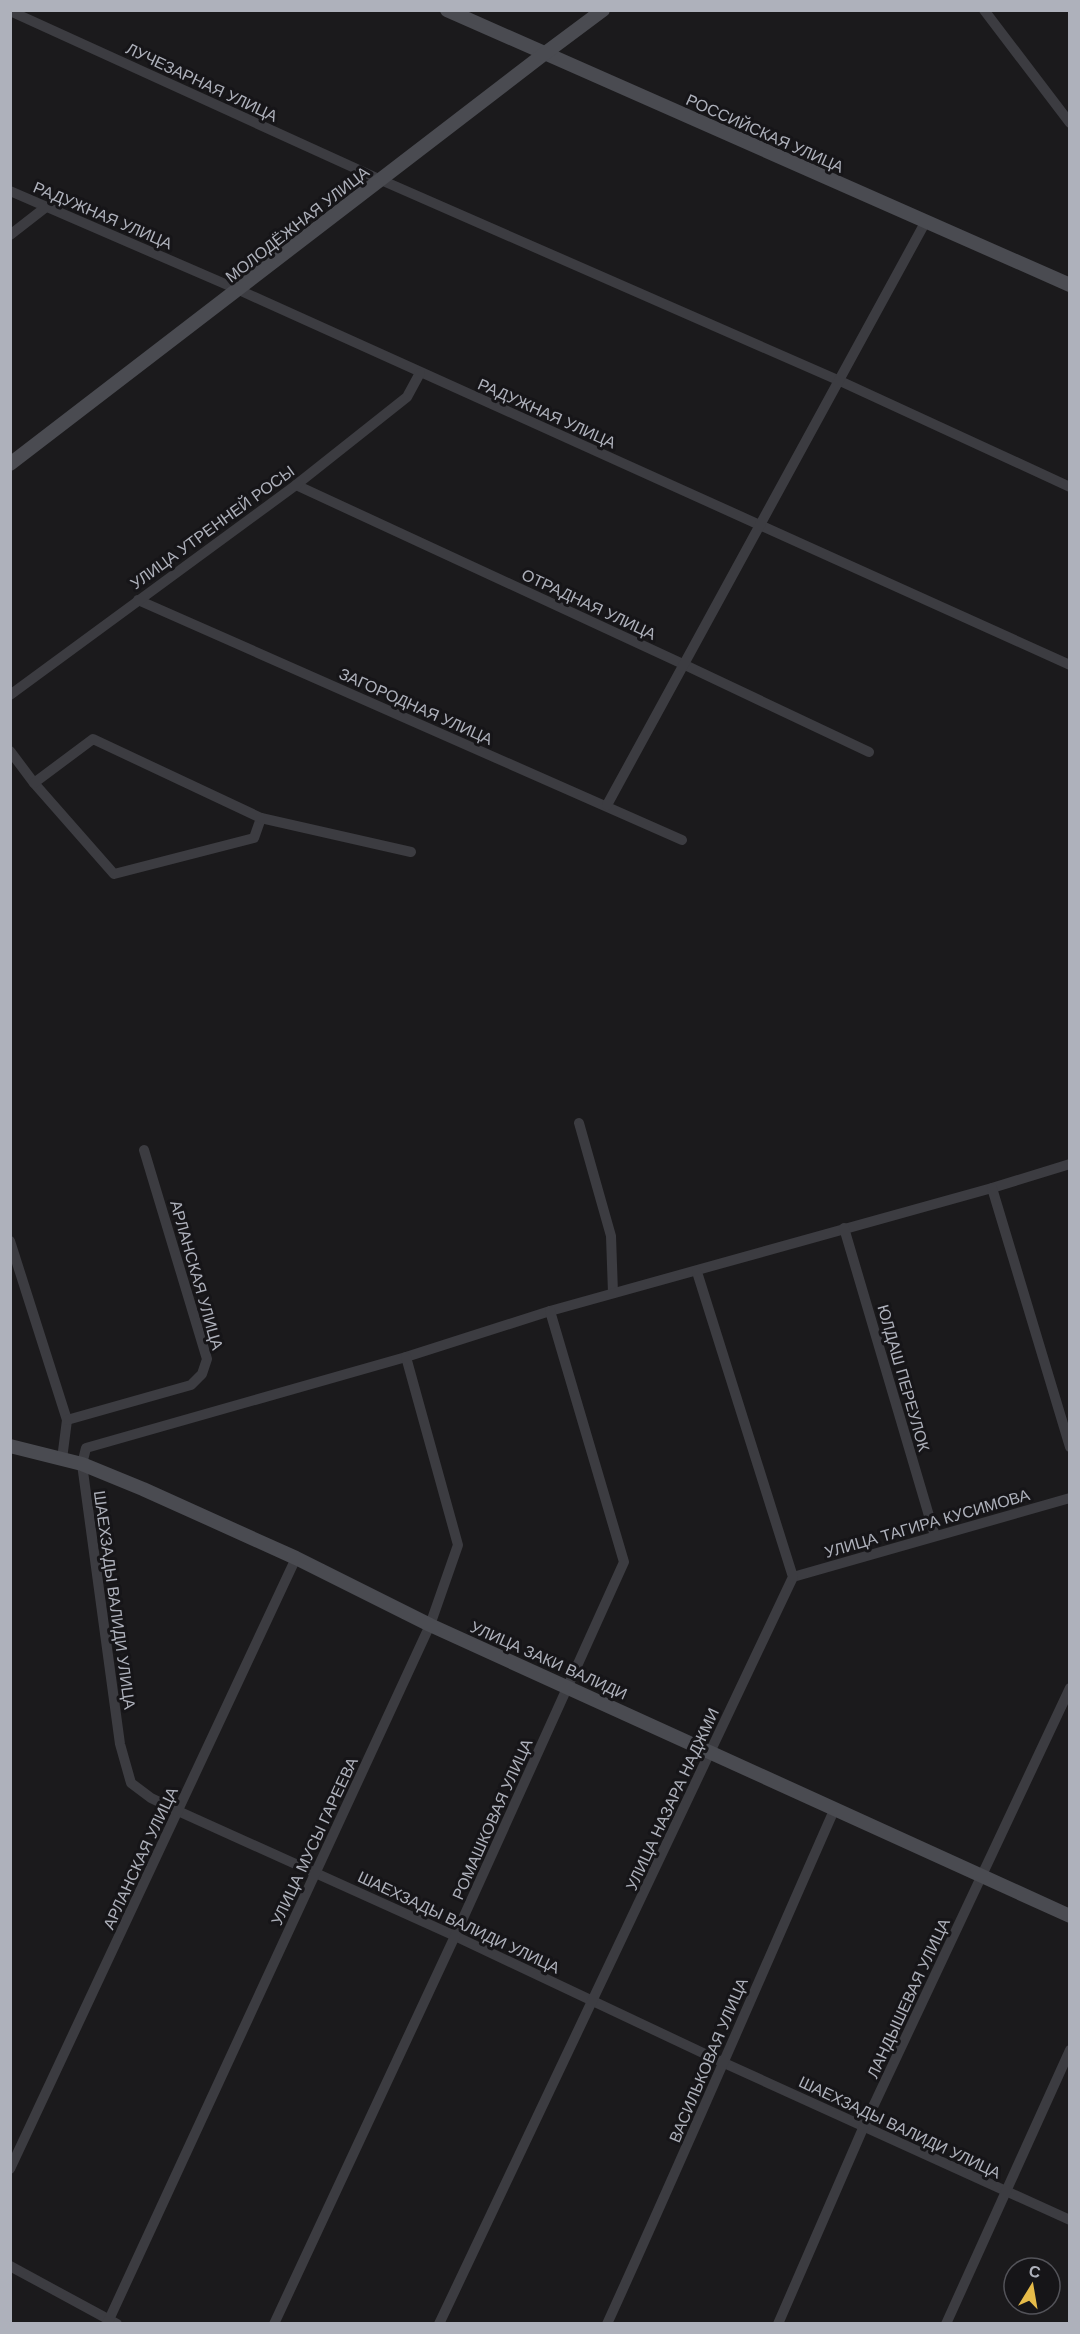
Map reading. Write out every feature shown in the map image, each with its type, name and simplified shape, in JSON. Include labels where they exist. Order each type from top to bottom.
[{"type":"street","name":"РОССИЙСКАЯ УЛИЦА","points":[[447,10],[1070,285]]},
{"type":"street","name":"МОЛОДЁЖНАЯ УЛИЦА","points":[[10,464],[603,10]]},
{"type":"street","points":[[984,10],[1070,123]]},
{"type":"street","name":"ЛУЧЕЗАРНАЯ УЛИЦА","points":[[10,12],[381,180],[840,381],[1070,486]]},
{"type":"street","name":"РАДУЖНАЯ УЛИЦА","points":[[10,191],[239,290],[1070,665]]},
{"type":"street","points":[[10,235],[46,207]]},
{"type":"street","points":[[607,806],[926,221]]},
{"type":"street","name":"УЛИЦА УТРЕННЕЙ РОСЫ","points":[[10,695],[296,485],[407,397],[420,373]]},
{"type":"street","name":"ОТРАДНАЯ УЛИЦА","points":[[296,485],[869,753]]},
{"type":"street","name":"ЗАГОРОДНАЯ УЛИЦА","points":[[138,600],[682,840]]},
{"type":"street","points":[[34,783],[93,739],[261,818],[411,852]]},
{"type":"street","points":[[10,751],[34,783],[114,874],[254,838],[261,818]]},
{"type":"street","points":[[579,1123],[611,1236],[613,1293]]},
{"type":"street","name":"АРЛАНСКАЯ УЛИЦА","points":[[68,1420],[191,1385],[202,1374],[207,1359],[144,1150]]},
{"type":"street","points":[[82,1464],[87,1448],[405,1357],[550,1311],[697,1272],[1070,1164]]},
{"type":"street","points":[[992,1188],[1070,1447]]},
{"type":"street","name":"ЮЛДАШ ПЕРЕУЛОК","points":[[844,1228],[935,1536]]},
{"type":"street","points":[[10,1241],[68,1420],[62,1459]]},
{"type":"street","points":[[697,1272],[794,1577]]},
{"type":"street","name":"РОМАШКОВАЯ УЛИЦА","points":[[274,2324],[455,1936],[624,1562],[550,1311]]},
{"type":"street","name":"УЛИЦА МУСЫ ГАРЕЕВА","points":[[111,2322],[430,1625],[458,1545],[405,1357]]},
{"type":"street","name":"УЛИЦА ЗАКИ ВАЛИДИ","points":[[10,1446],[82,1464],[143,1489],[296,1558],[430,1625],[1070,1916]]},
{"type":"street","name":"ШАЕХЗАДЫ ВАЛИДИ УЛИЦА","points":[[82,1464],[120,1744],[131,1783],[151,1798],[178,1811],[455,1936],[723,2062],[1070,2220]]},
{"type":"street","name":"УЛИЦА ТАГИРА КУСИМОВА","points":[[794,1577],[1070,1498]]},
{"type":"street","name":"АРЛАНСКАЯ УЛИЦА","points":[[10,2169],[296,1558]]},
{"type":"street","name":"УЛИЦА НАЗАРА НАДЖМИ","points":[[439,2324],[794,1577]]},
{"type":"street","name":"ЛАНДЫШЕВАЯ УЛИЦА","points":[[778,2324],[864,2126],[1070,1688]]},
{"type":"street","name":"ВАСИЛЬКОВАЯ УЛИЦА","points":[[607,2324],[689,2145],[723,2062],[836,1808]]},
{"type":"street","points":[[946,2324],[1070,2050]]},
{"type":"street","points":[[10,2266],[111,2322]]}]
